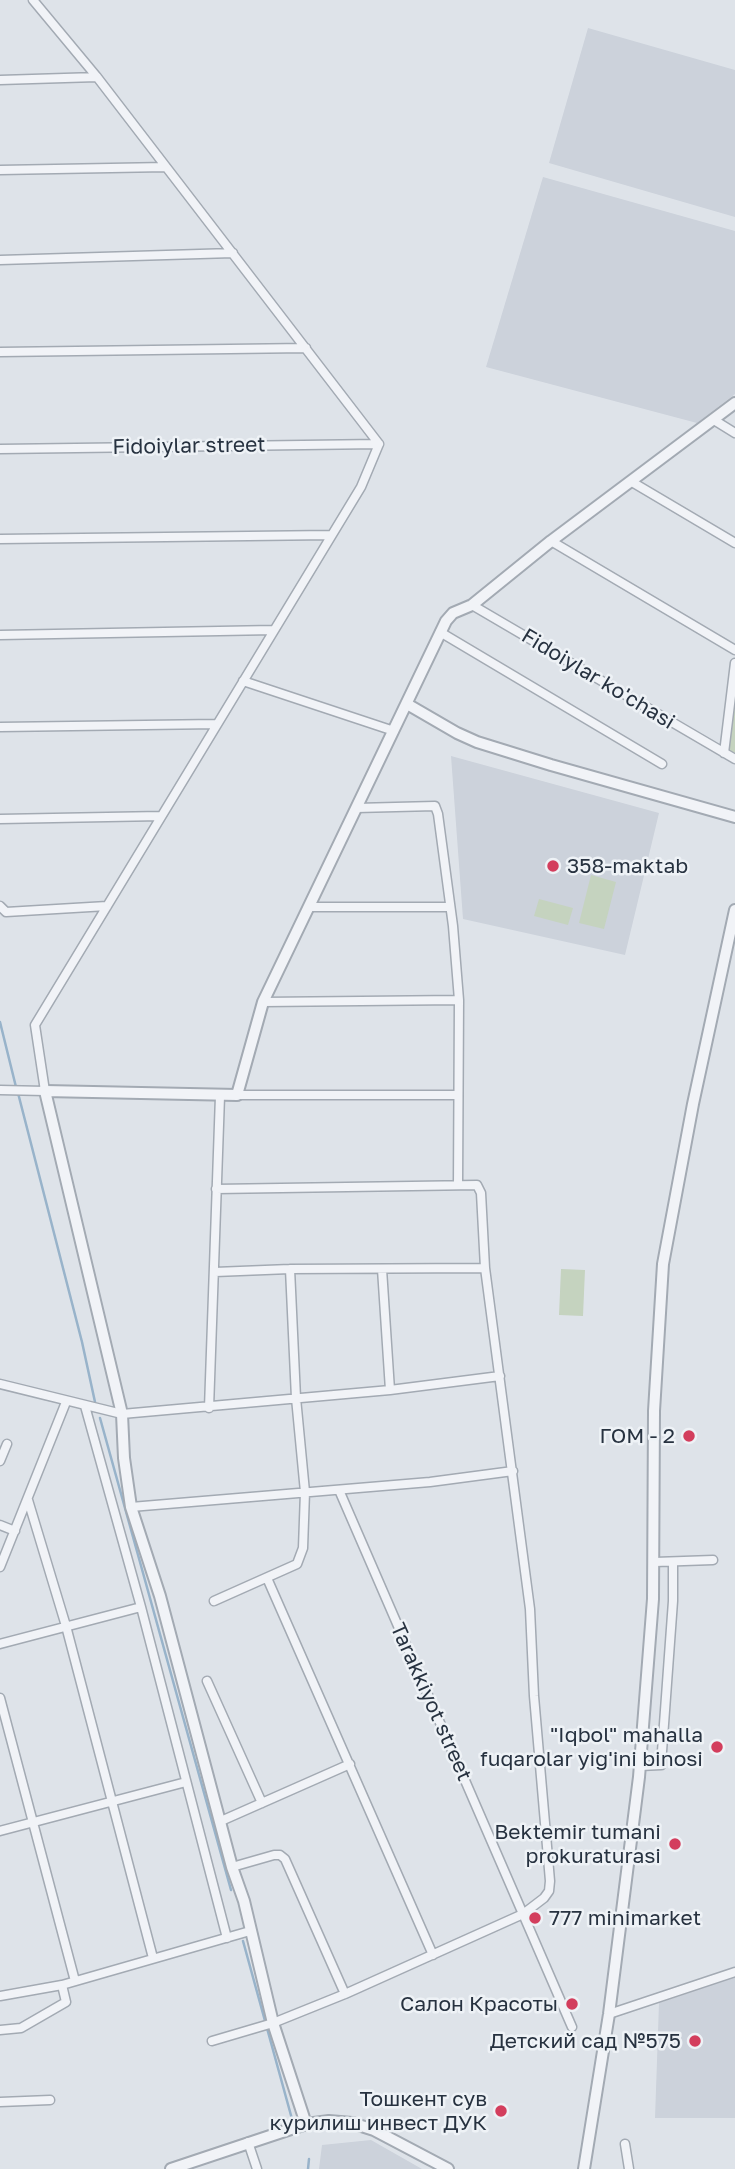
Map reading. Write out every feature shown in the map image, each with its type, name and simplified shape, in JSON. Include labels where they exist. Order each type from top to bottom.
[{"type":"street","points":[[33,0],[97,77],[379,444],[361,487],[35,1025],[45,1091],[122,1415],[124,1458],[131,1507],[160,1596],[232,1867],[244,1901],[273,2023],[306,2124]]},
{"type":"street","points":[[0,80],[97,77]]},
{"type":"street","points":[[0,170],[166,167]]},
{"type":"street","points":[[0,260],[233,253]]},
{"type":"street","points":[[0,352],[306,348]]},
{"type":"street","points":[[237,1096],[263,1002],[440,632],[453,613],[472,605],[551,541],[735,403]]},
{"type":"street","points":[[714,420],[735,433]]},
{"type":"street","name":"Fidoiylar street","points":[[0,449],[379,444]]},
{"type":"street","points":[[632,482],[735,543]]},
{"type":"street","points":[[0,539],[331,535]]},
{"type":"street","points":[[551,541],[735,650]]},
{"type":"street","name":"Fidoiylar ko'chasi","points":[[472,605],[735,759]]},
{"type":"street","points":[[0,635],[274,629]]},
{"type":"street","name":"Fidoiylar ko'chasi","points":[[440,632],[662,764]]},
{"type":"street","points":[[724,753],[735,663]]},
{"type":"street","points":[[243,681],[394,731]]},
{"type":"street","points":[[407,704],[457,733],[477,741],[551,765],[735,817]]},
{"type":"street","points":[[0,727],[217,724]]},
{"type":"street","points":[[356,808],[435,806],[438,814],[458,1000],[458,1185]]},
{"type":"street","points":[[0,819],[161,816]]},
{"type":"street","points":[[0,906],[6,912],[107,906]]},
{"type":"street","points":[[309,907],[450,907]]},
{"type":"street","points":[[584,2169],[609,2014],[640,1766],[655,1562],[653,1422],[665,1250],[688,1131],[731,951],[735,910]]},
{"type":"street","points":[[263,1002],[458,1000]]},
{"type":"street","points":[[0,1090],[220,1096],[458,1095]]},
{"type":"street","points":[[209,1408],[220,1096]]},
{"type":"street","points":[[212,2042],[273,2023],[345,1994],[523,1914],[544,1898],[549,1891],[550,1881],[534,1696],[530,1609],[485,1268],[481,1193],[477,1185],[216,1189]]},
{"type":"street","points":[[215,1272],[485,1268]]},
{"type":"street","points":[[214,1601],[297,1564],[301,1557],[305,1492],[296,1398],[290,1269]]},
{"type":"street","points":[[382,1269],[390,1391]]},
{"type":"street","points":[[0,1384],[122,1415],[390,1391],[500,1376]]},
{"type":"street","points":[[0,1567],[66,1402]]},
{"type":"street","points":[[85,1406],[228,1938]]},
{"type":"street","points":[[0,1461],[7,1444]]},
{"type":"street","points":[[131,1507],[430,1482],[513,1471]]},
{"type":"street","name":"Tarakkiyot street","points":[[339,1490],[572,2027]]},
{"type":"street","points":[[28,1500],[65,1626],[153,1958]]},
{"type":"street","points":[[0,1525],[15,1531]]},
{"type":"street","points":[[655,1562],[713,1560]]},
{"type":"street","points":[[640,1766],[661,1765],[673,1601],[673,1562]]},
{"type":"street","points":[[267,1578],[433,1955]]},
{"type":"street","points":[[0,1644],[141,1607]]},
{"type":"street","points":[[207,1681],[262,1803]]},
{"type":"street","points":[[0,1698],[75,1981]]},
{"type":"street","points":[[221,1821],[350,1764]]},
{"type":"street","points":[[0,1831],[186,1782]]},
{"type":"street","points":[[232,1867],[274,1855],[285,1859],[345,1994]]},
{"type":"street","points":[[0,1996],[62,1985],[250,1931]]},
{"type":"street","points":[[609,2014],[735,1972]]},
{"type":"street","points":[[0,2030],[21,2028],[66,2002],[62,1985]]},
{"type":"street","points":[[0,2102],[50,2100]]},
{"type":"street","points":[[171,2169],[306,2124],[341,2122],[363,2126],[449,2169]]},
{"type":"street","points":[[248,2142],[257,2169]]},
{"type":"street","points":[[625,2144],[629,2169]]},
{"type":"shaded area","points":[[588,28],[735,70],[735,217],[549,163]]},
{"type":"shaded area","points":[[543,177],[735,231],[735,394],[697,423],[486,367]]},
{"type":"shaded area","name":"358-maktab","points":[[451,756],[659,813],[625,955],[463,919]]},
{"type":"shaded area","points":[[735,1977],[735,2118],[655,2118],[659,2003]]},
{"type":"shaded area","points":[[371,2140],[422,2169],[319,2169],[322,2145]]},
{"type":"green space","points":[[735,693],[735,753],[728,750]]},
{"type":"green space","points":[[591,875],[616,882],[604,929],[579,923]]},
{"type":"green space","points":[[539,899],[573,908],[568,925],[534,916]]},
{"type":"green space","points":[[561,1269],[585,1270],[583,1316],[559,1315]]},
{"type":"waterway","points":[[0,1022],[16,1087]]},
{"type":"waterway","points":[[18,1093],[95,1402]]},
{"type":"waterway","points":[[100,1418],[231,1890]]},
{"type":"waterway","points":[[243,1941],[292,2119]]},
{"type":"waterway","points":[[308,2169],[309,2159]]},
{"type":"place","name":"358-maktab","points":[[553,866]]},
{"type":"place","name":"ГОМ - 2","points":[[689,1436]]},
{"type":"place","name":"\"Iqbol\" mahalla fuqarolar yig'ini binosi","points":[[717,1747]]},
{"type":"place","name":"Bektemir tumani prokuraturasi","points":[[675,1844]]},
{"type":"place","name":"777 minimarket","points":[[535,1918]]},
{"type":"place","name":"Салон Красоты","points":[[572,2004]]},
{"type":"place","name":"Детский сад №575","points":[[695,2041]]},
{"type":"place","name":"Тошкент сув курилиш инвест ДУК","points":[[501,2111]]}]
